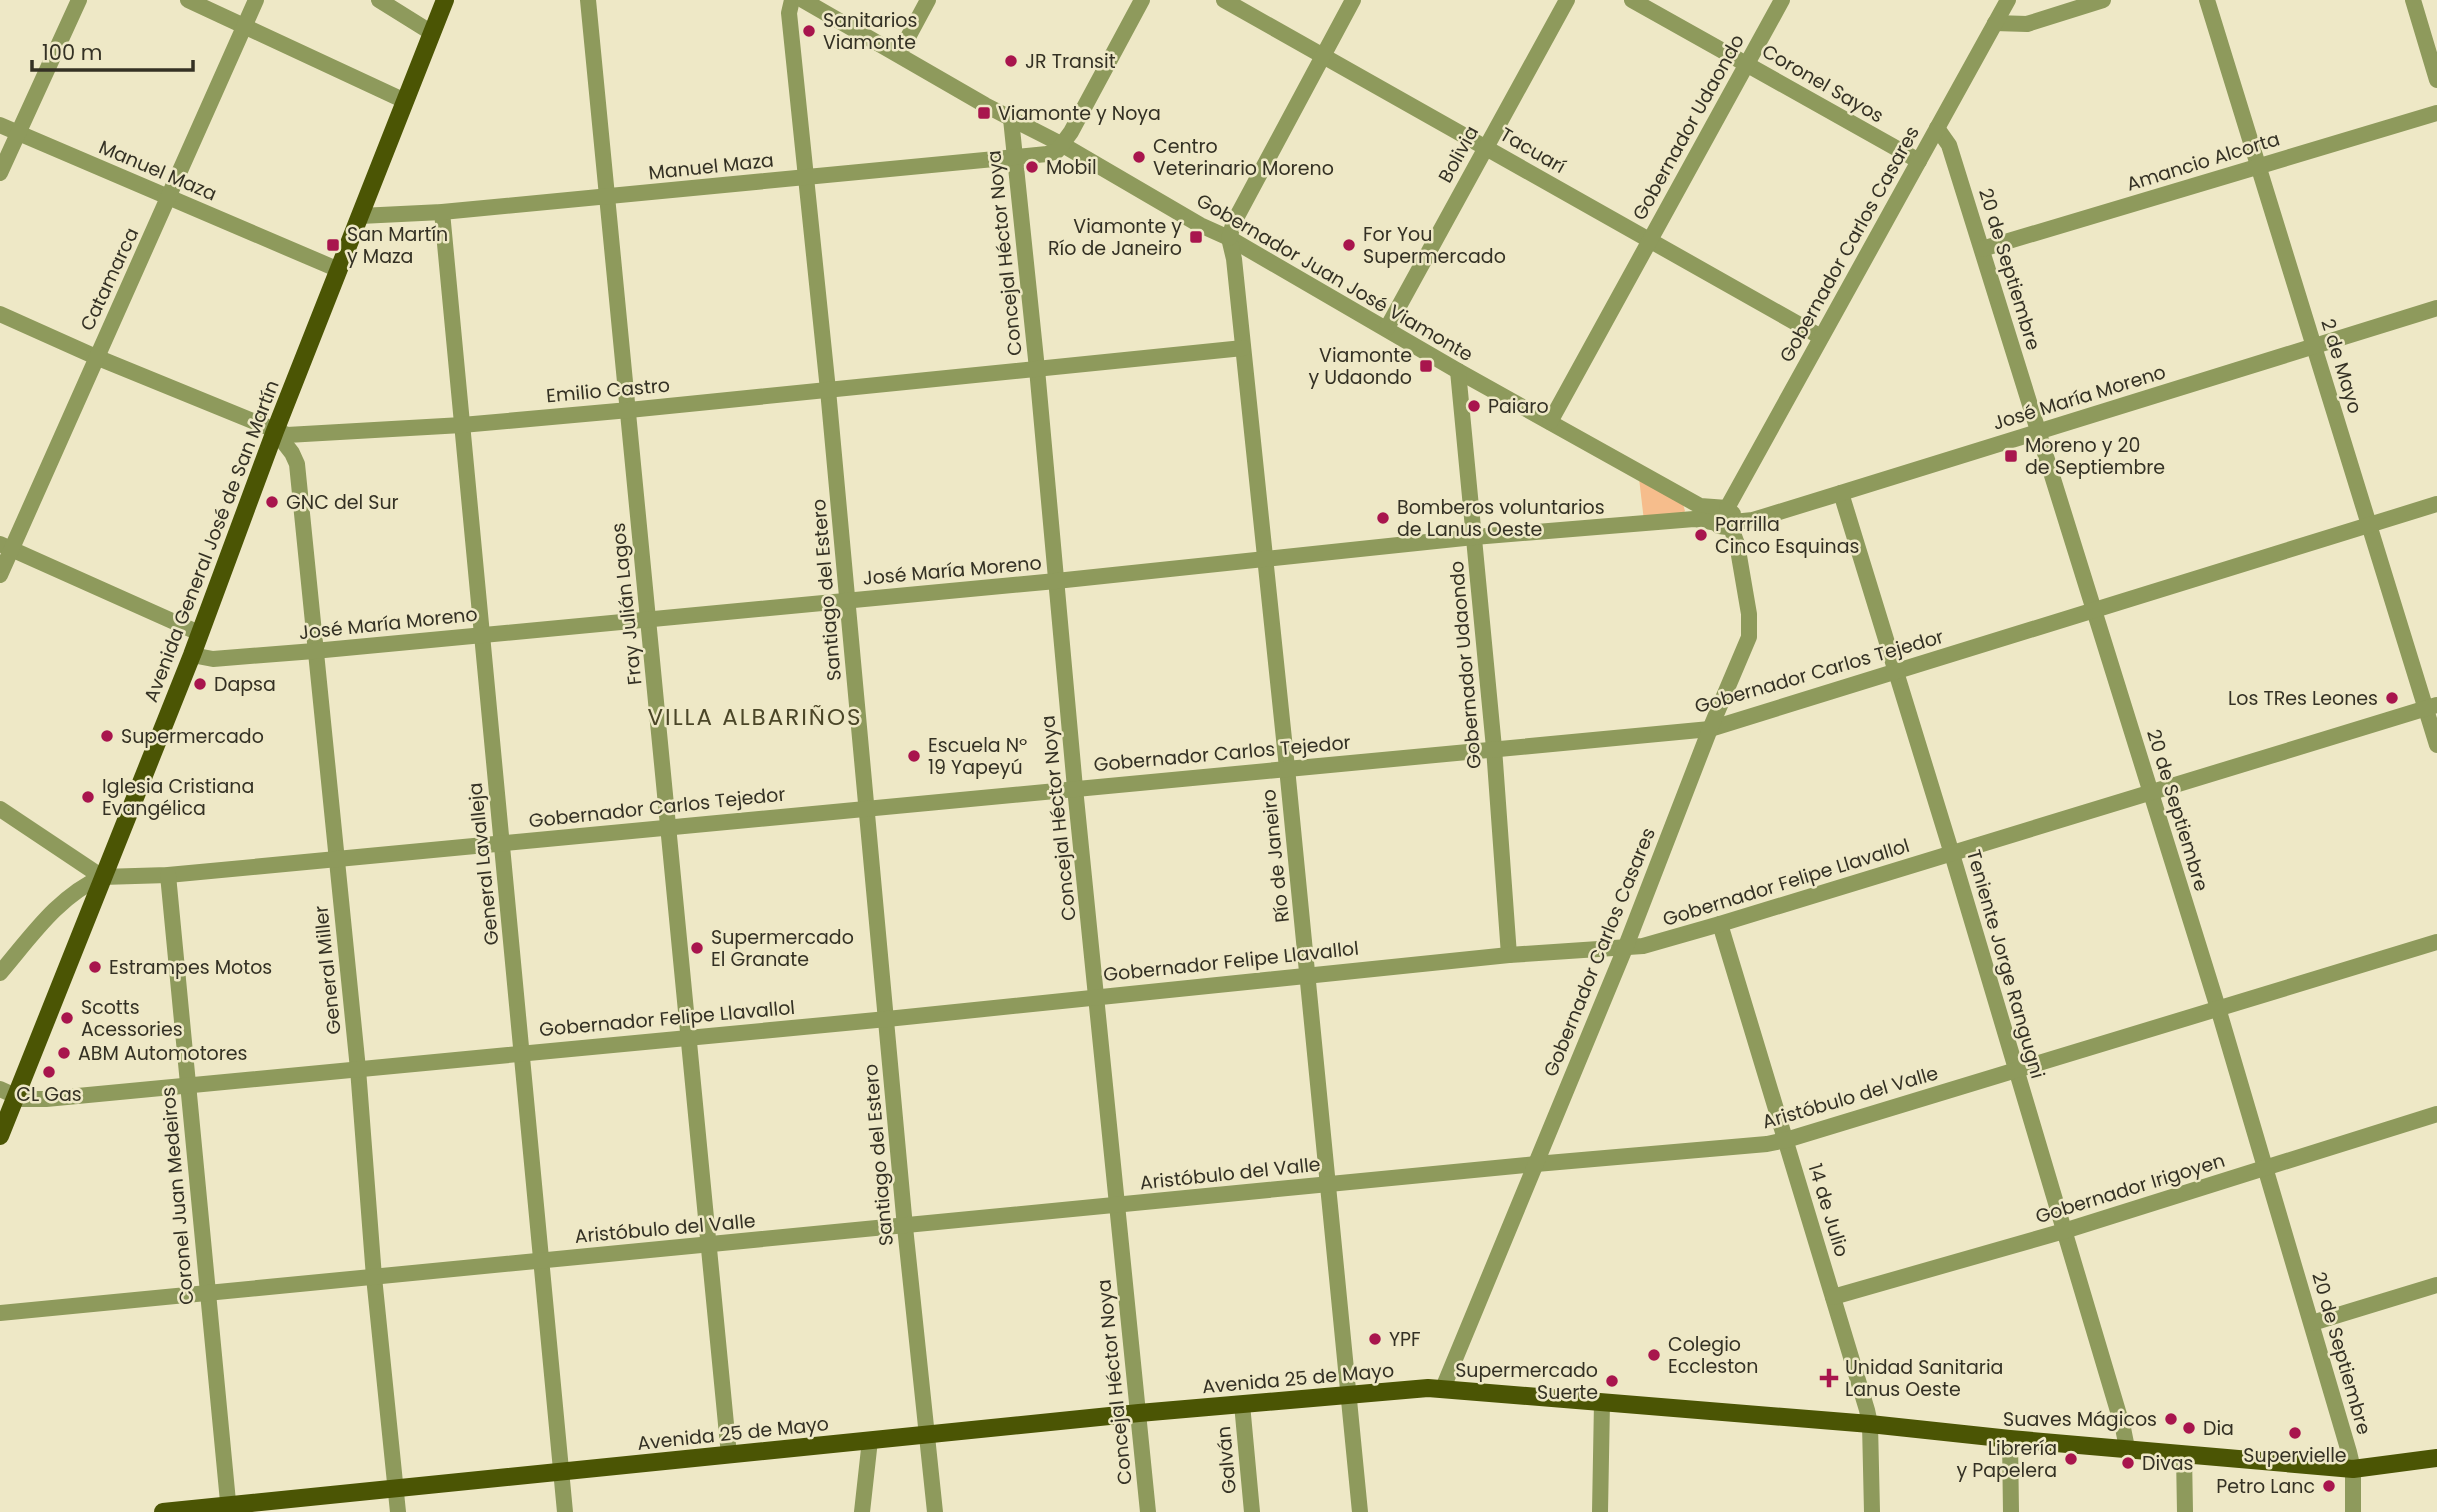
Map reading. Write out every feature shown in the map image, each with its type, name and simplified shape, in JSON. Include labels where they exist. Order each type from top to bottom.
[{"type":"main road","name":"Avenida General José de San Martín","points":[[0,1136],[7,1093],[102,877],[192,655],[275,431],[445,0]]},
{"type":"main road","name":"Avenida 25 de Mayo","points":[[163,1512],[228,1508],[396,1488],[1139,1413],[1443,1388],[2353,1469],[2437,1458]]},
{"type":"street","points":[[0,173],[79,0]]},
{"type":"street","points":[[188,0],[405,101]]},
{"type":"street","name":"Catamarca","points":[[0,575],[6,547],[170,198],[256,0]]},
{"type":"street","points":[[379,0],[432,33]]},
{"type":"street","name":"Fray Julián Lagos","points":[[588,0],[729,1455]]},
{"type":"street","name":"Santiago del Estero","points":[[792,0],[789,13],[828,390],[905,1227],[935,1512]]},
{"type":"street","name":"Gobernador Juan José Viamonte","points":[[803,0],[1200,225],[1229,238],[1458,371],[1724,518]]},
{"type":"street","points":[[899,54],[928,0]]},
{"type":"street","points":[[1063,145],[1142,0]]},
{"type":"street","name":"Tacuarí","points":[[1224,0],[1821,337]]},
{"type":"street","points":[[1229,238],[1234,222],[1353,0]]},
{"type":"street","name":"Bolivia","points":[[1387,328],[1567,0]]},
{"type":"street","name":"Coronel Sayos","points":[[1632,0],[1919,161]]},
{"type":"street","name":"Gobernador Udaondo","points":[[1550,422],[1783,0]]},
{"type":"street","name":"Gobernador Carlos Casares","points":[[1443,1388],[1626,946],[1710,729],[1749,637],[1750,625],[1737,544],[1724,518],[2008,0]]},
{"type":"street","points":[[1995,23],[2027,24],[2103,0]]},
{"type":"street","name":"2 de Mayo","points":[[2207,0],[2369,525],[2431,707],[2437,745]]},
{"type":"street","points":[[2413,0],[2437,80]]},
{"type":"street","name":"Amancio Alcorta","points":[[1982,249],[2437,113]]},
{"type":"street","name":"Concejal Héctor Noya","points":[[1011,119],[1148,1512]]},
{"type":"street","name":"Manuel Maza","points":[[0,124],[339,270]]},
{"type":"street","name":"20 de Septiembre","points":[[1937,128],[1949,145],[2218,1008],[2353,1469],[2353,1512]]},
{"type":"street","name":"Manuel Maza","points":[[360,216],[442,212],[1047,154],[1057,151],[1063,145]]},
{"type":"street","name":"General Lavalleja","points":[[442,212],[565,1512]]},
{"type":"street","name":"Río de Janeiro","points":[[1229,238],[1234,259],[1287,768],[1360,1512]]},
{"type":"street","name":"José María Moreno","points":[[192,655],[213,659],[314,651],[1056,581],[1474,537],[1694,519],[1753,520],[2437,309]]},
{"type":"street","name":"Emilio Castro","points":[[0,314],[96,357],[287,435],[462,425],[629,410],[1243,348]]},
{"type":"street","name":"Gobernador Udaondo","points":[[1458,371],[1494,748],[1509,955]]},
{"type":"street","name":"General Miller","points":[[275,431],[297,464],[358,1069],[374,1277],[398,1512]]},
{"type":"street","name":"Teniente Jorge Rangugni","points":[[1841,494],[1952,854],[2127,1448]]},
{"type":"street","name":"Gobernador Carlos Tejedor","points":[[102,877],[168,875],[1710,729],[2437,504]]},
{"type":"street","points":[[6,547],[200,633]]},
{"type":"street","name":"Gobernador Felipe Llavallol","points":[[7,1093],[46,1099],[887,1018],[1307,974],[1653,944],[2431,707]]},
{"type":"street","points":[[0,809],[102,877]]},
{"type":"street","name":"Coronel Juan Medeiros","points":[[168,875],[228,1508]]},
{"type":"street","points":[[0,973],[56,908],[85,884],[102,877]]},
{"type":"street","name":"14 de Julio","points":[[1720,924],[1870,1424],[1871,1512]]},
{"type":"street","name":"Aristóbulo del Valle","points":[[0,1313],[1767,1144],[2437,942]]},
{"type":"street","name":"Gobernador Irigoyen","points":[[1833,1297],[2064,1231],[2437,1114]]},
{"type":"street","points":[[2312,1323],[2437,1285]]},
{"type":"street","points":[[1600,1512],[1602,1402]]},
{"type":"street","name":"Galván","points":[[1242,1404],[1252,1512]]},
{"type":"street","points":[[2010,1439],[2011,1512]]},
{"type":"street","points":[[862,1512],[870,1440]]},
{"type":"street","points":[[2184,1454],[2185,1512]]},
{"type":"shaded area","points":[[1639,478],[1683,504],[1685,511],[1681,516],[1644,521]]},
{"type":"place","name":"Sanitarios Viamonte","points":[[809,31]]},
{"type":"place","name":"JR Transit","points":[[1011,61]]},
{"type":"place","name":"Viamonte y Noya","points":[[984,113]]},
{"type":"place","name":"Centro Veterinario Moreno","points":[[1139,157]]},
{"type":"place","name":"Mobil","points":[[1032,167]]},
{"type":"place","name":"Viamonte y Río de Janeiro","points":[[1196,237]]},
{"type":"place","name":"San Martín y Maza","points":[[333,245]]},
{"type":"place","name":"For You Supermercado","points":[[1349,245]]},
{"type":"place","name":"Viamonte y Udaondo","points":[[1426,366]]},
{"type":"place","name":"Paiaro","points":[[1474,406]]},
{"type":"place","name":"Moreno y 20 de Septiembre","points":[[2011,456]]},
{"type":"place","name":"GNC del Sur","points":[[272,502]]},
{"type":"place","name":"Bomberos voluntarios de Lanus Oeste","points":[[1383,518]]},
{"type":"place","name":"Parrilla Cinco Esquinas","points":[[1701,535]]},
{"type":"place","name":"Dapsa","points":[[200,684]]},
{"type":"place","name":"Los TRes Leones","points":[[2392,698]]},
{"type":"place","name":"Supermercado","points":[[107,736]]},
{"type":"place","name":"Escuela Nº 19 Yapeyú","points":[[914,756]]},
{"type":"place","name":"Iglesia Cristiana Evangélica","points":[[88,797]]},
{"type":"place","name":"Supermercado El Granate","points":[[697,948]]},
{"type":"place","name":"Estrampes Motos","points":[[95,967]]},
{"type":"place","name":"Scotts Acessories","points":[[67,1018]]},
{"type":"place","name":"ABM Automotores","points":[[64,1053]]},
{"type":"place","name":"CL Gas","points":[[49,1072]]},
{"type":"place","name":"YPF","points":[[1375,1339]]},
{"type":"place","name":"Colegio Eccleston","points":[[1654,1355]]},
{"type":"place","name":"Unidad Sanitaria Lanus Oeste","points":[[1829,1378]]},
{"type":"place","name":"Supermercado Suerte","points":[[1612,1381]]},
{"type":"place","name":"Suaves Mágicos","points":[[2171,1419]]},
{"type":"place","name":"Dia","points":[[2189,1428]]},
{"type":"place","name":"Supervielle","points":[[2295,1433]]},
{"type":"place","name":"Librería y Papelera","points":[[2071,1459]]},
{"type":"place","name":"Divas","points":[[2128,1463]]},
{"type":"place","name":"Petro Lanc","points":[[2329,1486]]},
{"type":"district","name":"VILLA ALBARIÑOS","points":[[755,717]]}]
